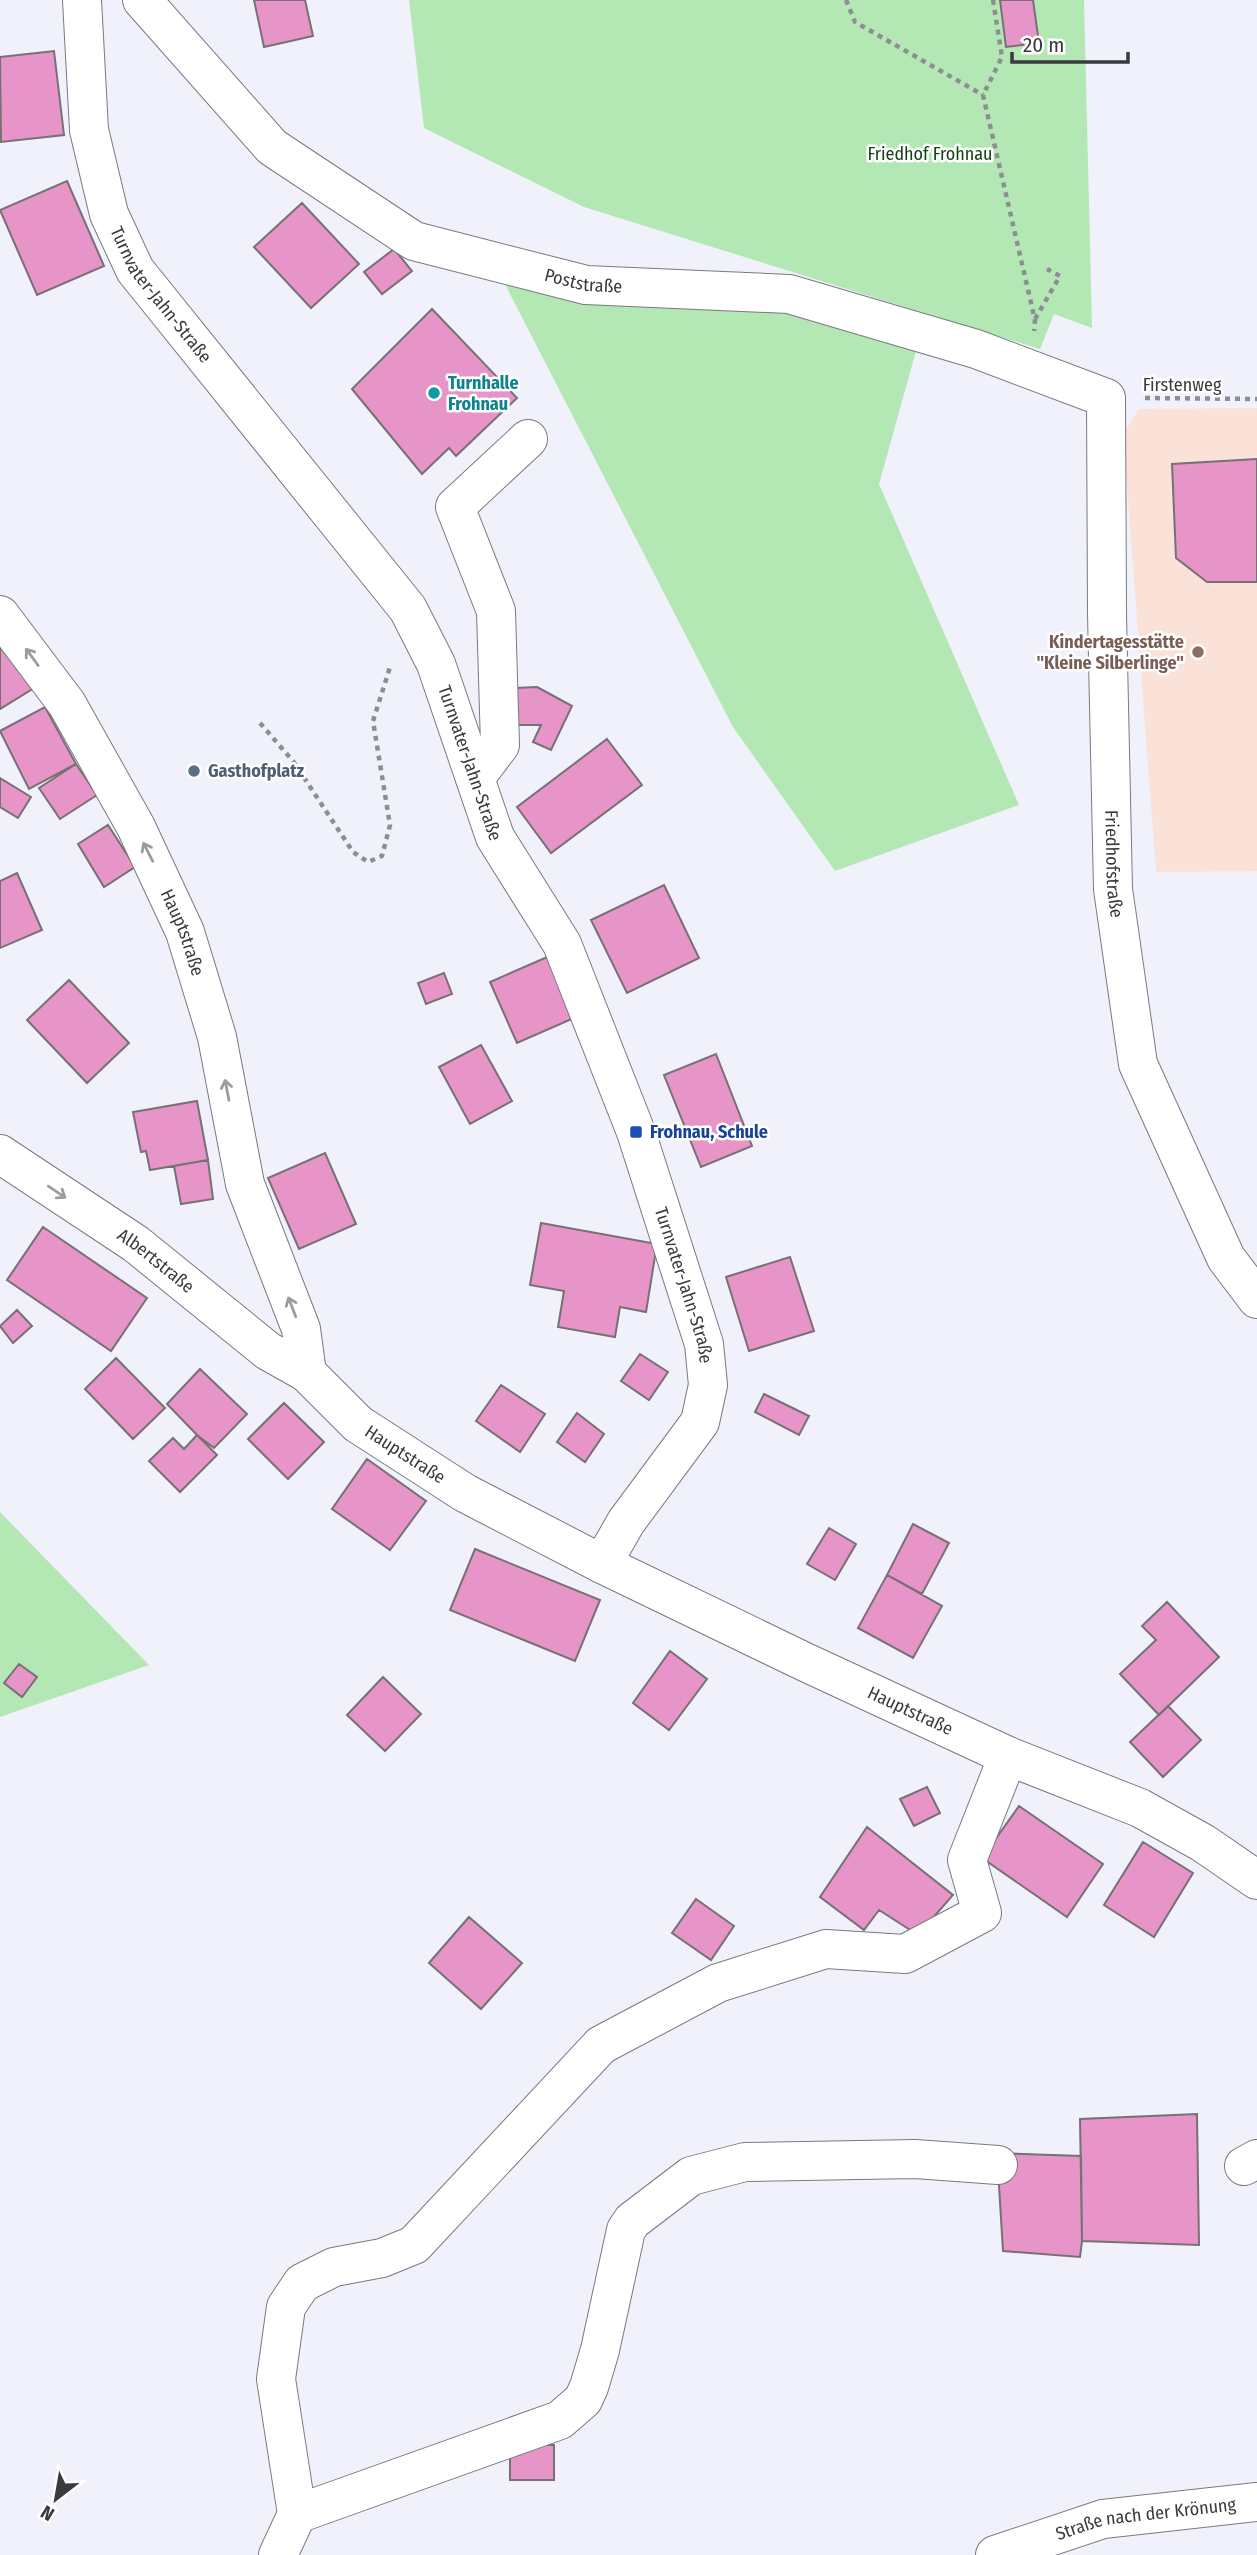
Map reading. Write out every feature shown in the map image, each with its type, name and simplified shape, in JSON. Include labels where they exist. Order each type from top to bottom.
[{"type":"street","name":"Turnvater-Jahn-Straße","points":[[82,0],[89,130],[109,214],[135,270],[408,609],[436,664],[495,837],[562,944],[636,1132],[704,1345],[708,1385],[700,1422],[626,1522],[602,1563]]},
{"type":"street","name":"Poststraße","points":[[142,0],[272,147],[414,241],[586,285],[789,294],[976,349],[1106,398]]},
{"type":"street","name":"Friedhofstraße","points":[[1106,398],[1107,639],[1113,889],[1138,1064],[1226,1258],[1257,1299]]},
{"type":"street","points":[[475,778],[500,745],[496,611],[455,507],[528,439]]},
{"type":"street","name":"Hauptstraße","points":[[0,615],[67,704],[136,827],[185,932],[217,1037],[245,1184],[301,1329],[307,1374],[358,1423],[465,1493],[805,1662],[1008,1756],[1140,1808],[1203,1843],[1257,1880]]},
{"type":"street","name":"Albertstraße","points":[[0,1154],[136,1244],[268,1351],[307,1374]]},
{"type":"street","points":[[278,2555],[296,2514],[276,2379],[286,2307],[302,2283],[334,2267],[382,2258],[414,2245],[601,2045],[718,1983],[826,1950],[905,1954],[982,1913],[967,1860],[1008,1756]]},
{"type":"street","points":[[296,2514],[560,2420],[571,2411],[583,2400],[589,2387],[600,2350],[626,2230],[632,2221],[691,2176],[745,2162],[915,2159],[998,2165]]},
{"type":"street","name":"Straße nach der Krönung","points":[[995,2555],[1103,2519],[1257,2502]]},
{"type":"path","points":[[846,0],[855,22],[983,96]]},
{"type":"path","points":[[993,0],[1002,57],[983,96],[1035,320],[1032,370]]},
{"type":"path","points":[[1035,320],[1060,276],[1047,268]]},
{"type":"path","name":"Firstenweg","points":[[1106,398],[1257,399]]},
{"type":"path","points":[[260,723],[293,761],[353,852],[368,862],[382,856],[390,825],[373,721],[408,609]]},
{"type":"shaded area","name":"Kindertagesstätte \"Kleine Silberlinge\"","points":[[1257,408],[1257,871],[1156,872],[1123,433],[1139,409]]},
{"type":"green space","name":"Friedhof Frohnau","points":[[409,0],[1084,0],[1092,328],[1054,314],[1040,349],[584,207],[424,128]]},
{"type":"green space","points":[[493,261],[789,294],[921,333],[879,484],[1019,805],[835,871],[733,727]]},
{"type":"green space","points":[[0,1512],[149,1665],[0,1717]]},
{"type":"building","points":[[254,0],[305,0],[313,36],[264,47]]},
{"type":"building","points":[[1000,0],[1033,0],[1039,43],[1006,47]]},
{"type":"building","points":[[54,51],[64,135],[1,142],[0,57]]},
{"type":"building","points":[[67,181],[104,266],[37,295],[0,210]]},
{"type":"building","points":[[302,203],[359,264],[311,308],[254,247]]},
{"type":"building","points":[[394,249],[412,271],[382,294],[364,272]]},
{"type":"building","name":"Turnhalle Frohnau","points":[[432,309],[517,398],[456,456],[449,448],[422,474],[352,389]]},
{"type":"building","points":[[1257,459],[1257,582],[1207,582],[1176,558],[1172,464]]},
{"type":"building","points":[[0,632],[39,685],[0,709]]},
{"type":"building","points":[[537,687],[572,706],[551,750],[533,742],[541,725],[516,725],[515,688]]},
{"type":"building","points":[[45,707],[76,764],[29,789],[0,731]]},
{"type":"building","points":[[607,739],[642,785],[551,853],[517,807]]},
{"type":"building","points":[[76,764],[97,795],[60,819],[39,788]]},
{"type":"building","points":[[0,778],[31,797],[18,818],[0,807]]},
{"type":"building","points":[[108,825],[135,867],[104,887],[78,844]]},
{"type":"building","points":[[17,873],[42,930],[0,948],[0,881]]},
{"type":"building","points":[[664,885],[699,958],[627,993],[591,920]]},
{"type":"building","points":[[547,957],[574,1018],[517,1043],[490,982]]},
{"type":"building","points":[[444,973],[452,994],[426,1004],[418,983]]},
{"type":"building","points":[[69,980],[129,1043],[87,1083],[27,1020]]},
{"type":"building","points":[[481,1045],[512,1101],[470,1124],[439,1067]]},
{"type":"building","points":[[716,1054],[752,1146],[701,1167],[664,1075]]},
{"type":"building","points":[[197,1101],[208,1160],[150,1170],[146,1151],[141,1152],[133,1112]]},
{"type":"building","points":[[325,1153],[356,1224],[299,1249],[268,1178]]},
{"type":"building","points":[[208,1160],[213,1199],[181,1204],[174,1166]]},
{"type":"building","points":[[541,1223],[657,1244],[646,1312],[620,1307],[615,1337],[558,1327],[564,1291],[530,1285]]},
{"type":"building","points":[[43,1227],[147,1298],[111,1351],[7,1280]]},
{"type":"building","points":[[790,1257],[814,1331],[749,1351],[726,1277]]},
{"type":"building","points":[[17,1310],[32,1326],[13,1343],[0,1326]]},
{"type":"building","points":[[640,1354],[668,1372],[649,1400],[621,1381]]},
{"type":"building","points":[[116,1358],[165,1408],[133,1439],[85,1389]]},
{"type":"building","points":[[200,1369],[247,1414],[214,1448],[197,1435],[167,1404]]},
{"type":"building","points":[[501,1385],[545,1414],[520,1452],[476,1421]]},
{"type":"building","points":[[764,1394],[809,1416],[799,1435],[755,1412]]},
{"type":"building","points":[[284,1403],[324,1442],[288,1479],[248,1439]]},
{"type":"building","points":[[577,1413],[604,1434],[585,1462],[557,1442]]},
{"type":"building","points":[[197,1435],[217,1455],[180,1492],[149,1461],[173,1438],[184,1449]]},
{"type":"building","points":[[367,1459],[426,1501],[390,1550],[332,1509]]},
{"type":"building","points":[[913,1524],[949,1543],[922,1594],[887,1575]]},
{"type":"building","points":[[829,1528],[856,1544],[835,1580],[807,1564]]},
{"type":"building","points":[[475,1549],[600,1600],[575,1661],[450,1610]]},
{"type":"building","points":[[887,1575],[942,1606],[913,1658],[858,1628]]},
{"type":"building","points":[[1167,1602],[1219,1657],[1159,1715],[1120,1674],[1156,1640],[1142,1626]]},
{"type":"building","points":[[670,1651],[707,1679],[669,1730],[633,1703]]},
{"type":"building","points":[[19,1664],[37,1677],[22,1697],[4,1683]]},
{"type":"building","points":[[383,1677],[421,1714],[385,1751],[347,1715]]},
{"type":"building","points":[[1168,1706],[1201,1740],[1163,1777],[1130,1742]]},
{"type":"building","points":[[927,1787],[940,1813],[914,1826],[900,1799]]},
{"type":"building","points":[[1019,1806],[1103,1864],[1067,1917],[982,1858]]},
{"type":"building","points":[[867,1827],[953,1895],[918,1935],[879,1910],[864,1930],[820,1897]]},
{"type":"building","points":[[1143,1842],[1193,1873],[1154,1937],[1104,1905]]},
{"type":"building","points":[[696,1899],[734,1926],[711,1960],[672,1933]]},
{"type":"building","points":[[469,1917],[522,1963],[481,2009],[429,1963]]},
{"type":"building","points":[[1197,2114],[1199,2245],[1082,2241],[1080,2119]]},
{"type":"building","points":[[997,2153],[1081,2156],[1080,2257],[1003,2251]]},
{"type":"building","points":[[510,2445],[554,2445],[554,2480],[510,2480]]},
{"type":"place","name":"Turnhalle Frohnau","points":[[434,393]]},
{"type":"place","name":"Kindertagesstätte \"Kleine Silberlinge\"","points":[[1198,652]]},
{"type":"place","name":"Gasthofplatz","points":[[194,771]]},
{"type":"place","name":"Frohnau, Schule","points":[[636,1132]]}]
